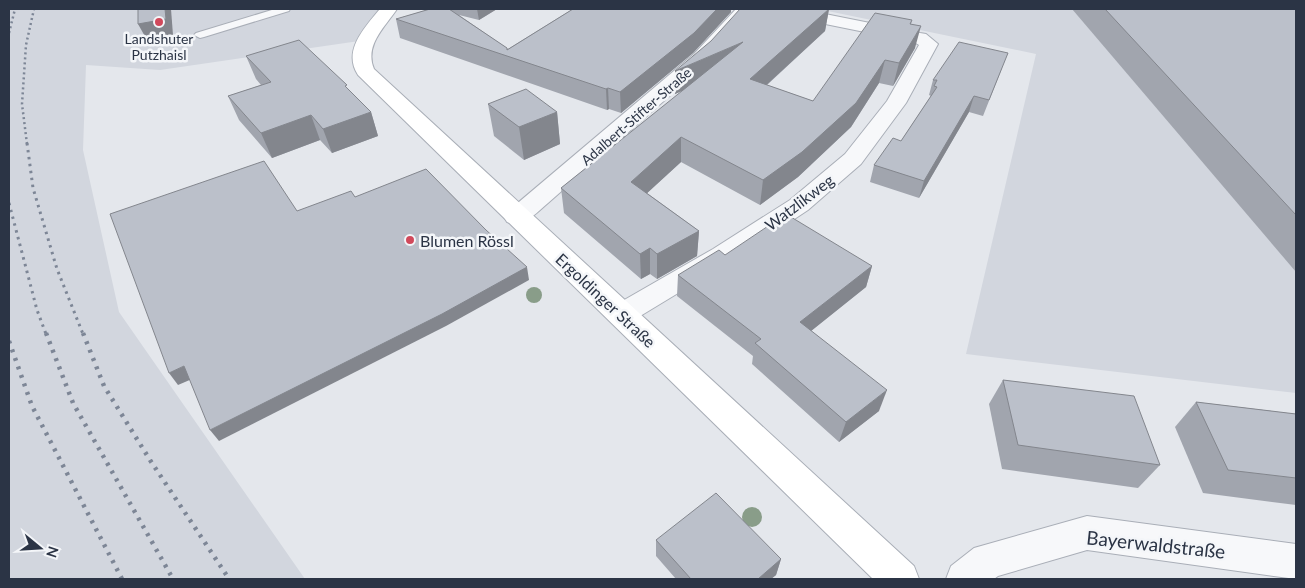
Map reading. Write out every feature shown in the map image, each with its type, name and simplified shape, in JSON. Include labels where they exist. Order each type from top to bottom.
[{"type":"main road","name":"Ergoldinger Straße","points":[[389,9],[366,39],[361,50],[360,59],[365,71],[900,579]]},
{"type":"street","name":"Adalbert-Stifter-Straße","points":[[516,216],[597,152],[706,54],[741,14],[748,9]]},
{"type":"street","name":"Watzlikweg","points":[[622,314],[722,255],[800,205],[853,159],[896,103],[928,46],[927,41],[920,38],[776,9]]},
{"type":"street","name":"Bayerwaldstraße","points":[[965,579],[987,561],[1087,533],[1296,562]]},
{"type":"lane","points":[[200,36],[284,9]]},
{"type":"shaded area","points":[[9,9],[389,9],[366,40],[160,70],[86,65],[83,150],[119,312],[305,579],[9,579]]},
{"type":"shaded area","points":[[818,9],[1296,9],[1296,393],[966,354],[1036,54]]},
{"type":"building","points":[[138,9],[165,9],[166,19],[138,24]]},
{"type":"building","points":[[430,9],[449,9],[507,48],[507,50],[573,9],[717,9],[694,33],[620,92],[396,19]]},
{"type":"building","points":[[740,9],[829,9],[750,79],[813,101],[875,13],[912,20],[910,24],[921,26],[899,63],[885,60],[856,103],[802,152],[763,180],[681,137],[631,182],[699,231],[657,254],[650,248],[640,254],[561,188],[743,42],[675,71],[711,41]]},
{"type":"building","points":[[1105,9],[1296,9],[1296,215]]},
{"type":"building","points":[[299,40],[347,85],[345,86],[371,112],[323,129],[311,115],[261,133],[228,96],[271,82],[246,56]]},
{"type":"building","points":[[959,42],[1008,53],[989,100],[974,96],[924,181],[874,165],[893,138],[901,141],[937,87],[934,86],[937,80],[933,80]]},
{"type":"building","points":[[526,89],[557,112],[519,127],[488,104]]},
{"type":"building","points":[[264,161],[297,211],[351,191],[355,197],[426,169],[486,230],[527,267],[442,314],[210,430],[184,366],[169,373],[110,214]]},
{"type":"building","points":[[786,214],[872,266],[800,322],[887,390],[846,422],[755,343],[761,339],[678,275],[719,250],[725,255]]},
{"type":"building","points":[[1003,380],[1134,396],[1160,465],[1018,445]]},
{"type":"building","points":[[1196,402],[1296,414],[1296,478],[1228,470]]},
{"type":"building","points":[[716,493],[781,559],[758,579],[691,579],[656,540]]},
{"type":"railway","points":[[9,33],[15,9]]},
{"type":"railway","points":[[27,144],[22,104],[26,45],[34,9]]},
{"type":"railway","points":[[27,143],[33,188],[57,269],[83,334]]},
{"type":"railway","points":[[9,203],[37,310],[46,334]]},
{"type":"railway","points":[[46,333],[73,403],[173,579]]},
{"type":"railway","points":[[83,333],[104,386],[150,460],[229,579]]},
{"type":"railway","points":[[9,341],[32,406],[122,579]]},
{"type":"place","name":"Landshuter Putzhaisl","points":[[159,22]]},
{"type":"place","name":"Blumen Rössl","points":[[410,240]]}]
